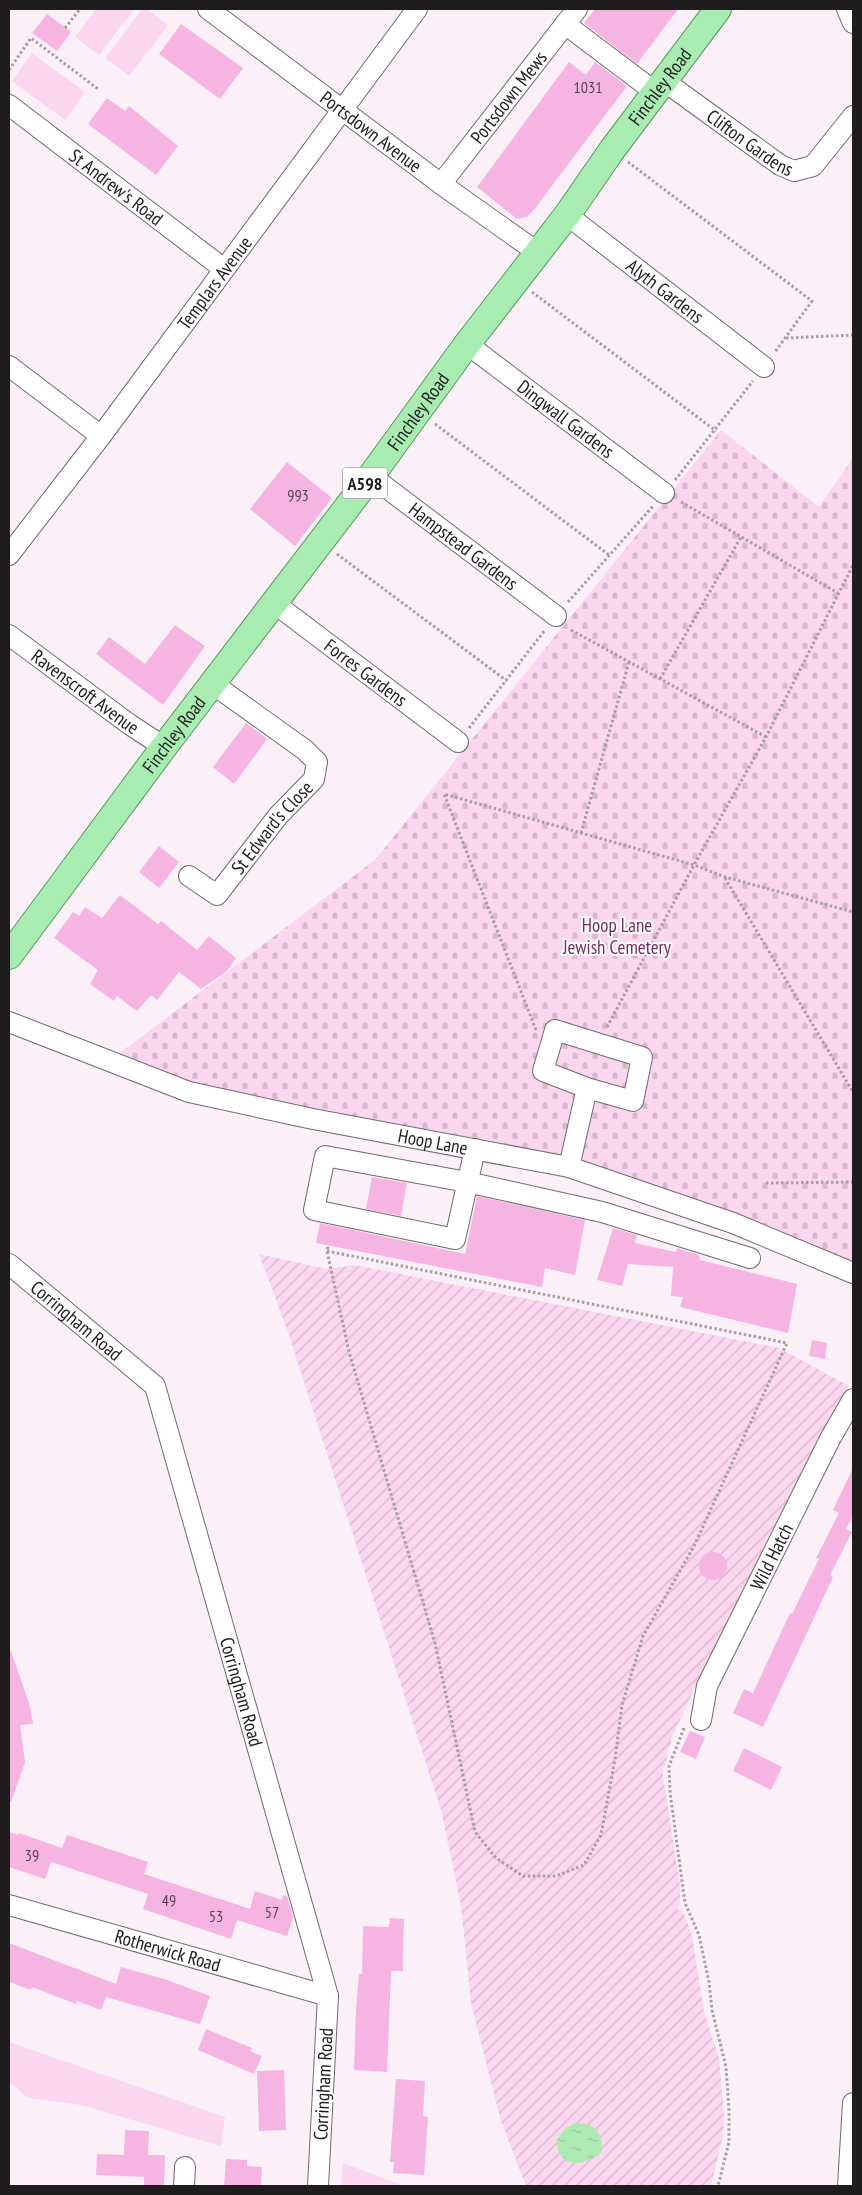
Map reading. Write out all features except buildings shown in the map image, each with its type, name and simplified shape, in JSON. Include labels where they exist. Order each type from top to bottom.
[{"type":"main road","name":"Finchley Road","points":[[9,956],[164,747],[371,476],[467,344],[567,214],[612,150],[718,9]]},
{"type":"street","name":"Portsdown Avenue","points":[[208,9],[440,184],[537,252]]},
{"type":"street","name":"Templars Avenue","points":[[9,555],[100,436],[417,9]]},
{"type":"street","points":[[847,9],[853,24]]},
{"type":"street","name":"Clifton Gardens","points":[[571,16],[659,87],[780,165],[794,170],[813,166],[853,116]]},
{"type":"street","name":"Portsdown Mews","points":[[440,184],[571,16]]},
{"type":"street","name":"St Andrew's Road","points":[[9,105],[224,270]]},
{"type":"street","name":"Alyth Gardens","points":[[567,214],[764,366]]},
{"type":"street","name":"Dingwall Gardens","points":[[467,344],[673,498]]},
{"type":"street","points":[[9,366],[100,436]]},
{"type":"street","name":"Hampstead Gardens","points":[[371,476],[556,616]]},
{"type":"street","name":"Forres Gardens","points":[[274,604],[458,742]]},
{"type":"street","name":"Ravenscroft Avenue","points":[[9,635],[128,724],[164,747]]},
{"type":"street","name":"St Edward's Close","points":[[189,876],[218,895],[278,816],[314,779],[317,762],[305,750],[213,684]]},
{"type":"street","name":"Hoop Lane","points":[[9,1022],[189,1092],[313,1119],[475,1148],[569,1168],[733,1223],[853,1274]]},
{"type":"street","points":[[555,1030],[598,1043],[642,1057],[633,1101],[586,1088],[543,1071],[555,1030]]},
{"type":"street","points":[[569,1168],[586,1088]]},
{"type":"street","points":[[475,1148],[467,1182],[455,1239],[314,1210],[325,1156],[467,1182],[602,1212],[750,1258]]},
{"type":"street","name":"Corringham Road","points":[[9,1264],[156,1386],[328,1996],[318,2186]]},
{"type":"street","name":"Wild Hatch","points":[[701,1720],[707,1686],[830,1439],[853,1399]]},
{"type":"street","name":"Rotherwick Road","points":[[9,1905],[328,1996]]},
{"type":"street","points":[[848,2186],[853,2103]]},
{"type":"path","points":[[66,28],[80,9]]},
{"type":"path","points":[[9,70],[31,38],[98,89]]},
{"type":"path","points":[[458,742],[556,616],[609,555],[673,498],[716,431],[812,301],[612,150]]},
{"type":"path","points":[[516,280],[716,431]]},
{"type":"path","points":[[785,338],[853,335]]},
{"type":"path","points":[[418,411],[609,555]]},
{"type":"path","points":[[673,498],[838,593]]},
{"type":"path","points":[[660,679],[741,537]]},
{"type":"path","points":[[321,542],[507,681]]},
{"type":"path","points":[[598,1043],[694,865],[766,737],[853,565]]},
{"type":"path","points":[[571,630],[766,737]]},
{"type":"path","points":[[581,833],[629,662]]},
{"type":"path","points":[[547,1058],[444,794],[694,865],[725,877],[853,912]]},
{"type":"path","points":[[725,877],[853,1092]]},
{"type":"path","points":[[766,1183],[853,1182]]},
{"type":"path","points":[[327,1251],[787,1343],[694,1546],[643,1636],[622,1704],[615,1759],[601,1835],[584,1865],[556,1876],[523,1876],[496,1858],[475,1832],[435,1643],[349,1352],[327,1251],[328,1245]]},
{"type":"path","points":[[701,1720],[685,1727],[678,1740],[669,1766],[686,1903],[699,1935],[709,1982],[712,2010],[726,2067],[730,2110],[729,2142],[718,2186]]},
{"type":"green space","points":[[96,9],[134,9],[99,55],[75,37]]},
{"type":"green space","points":[[142,9],[147,9],[168,25],[129,76],[105,58]]},
{"type":"green space","points":[[32,53],[85,92],[65,120],[12,81]]},
{"type":"green space","name":"Hoop Lane Jewish Cemetery","points":[[721,430],[819,507],[853,458],[853,1273],[569,1167],[418,1139],[108,1062],[375,860]]},
{"type":"green space","points":[[259,1254],[327,1269],[354,1265],[779,1348],[849,1386],[708,1660],[672,1737],[665,1766],[662,1769],[680,1886],[680,1904],[677,1909],[683,1911],[692,1935],[704,2012],[719,2058],[724,2117],[723,2135],[711,2186],[526,2186],[500,2118],[471,2002],[461,1905],[441,1810],[288,1332]]},
{"type":"green space","points":[[9,2042],[225,2117],[221,2146],[81,2105],[28,2098],[9,2082]]},
{"type":"green space","points":[[343,2163],[405,2186],[341,2186]]},
{"type":"water","points":[[575,2123],[582,2123],[597,2130],[602,2146],[601,2153],[594,2158],[579,2163],[566,2161],[558,2149],[557,2140],[565,2129]]}]
